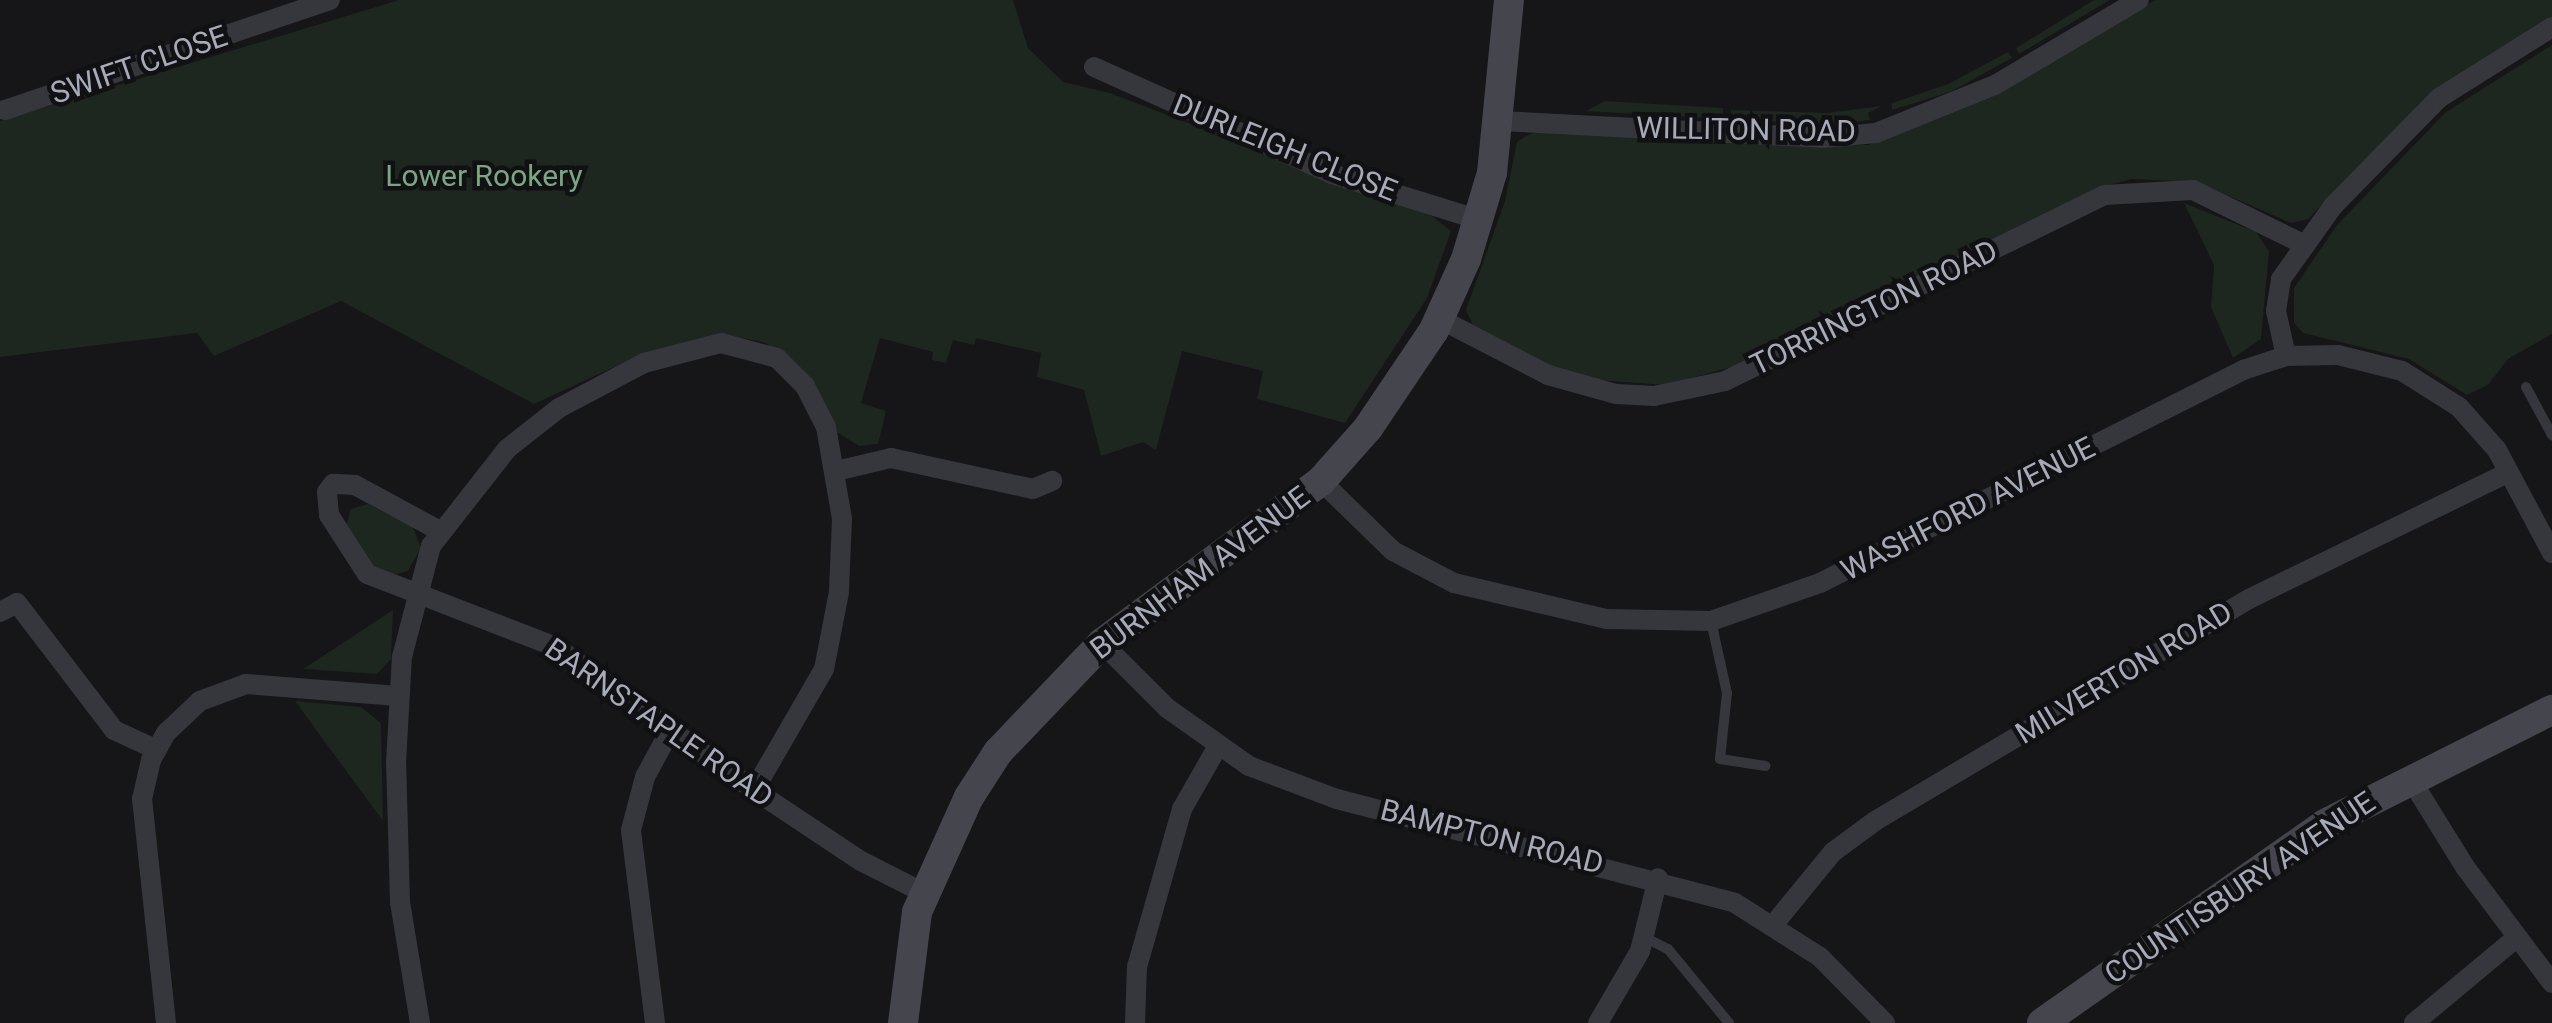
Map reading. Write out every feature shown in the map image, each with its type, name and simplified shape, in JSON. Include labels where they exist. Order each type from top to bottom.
[{"type":"street","name":"SWIFT CLOSE","points":[[5,110],[330,0]]},
{"type":"street","name":"BURNHAM AVENUE","points":[[903,1023],[911,934],[924,892],[982,774],[1042,700],[1102,643],[1321,482],[1368,428],[1440,319],[1480,220],[1501,121],[1509,0]]},
{"type":"street","name":"WILLITON ROAD","points":[[1501,121],[1822,138],[1876,133],[1994,85],[2139,0]]},
{"type":"street","points":[[2286,356],[2277,296],[2303,244],[2366,168],[2440,98],[2552,27]]},
{"type":"street","name":"DURLEIGH CLOSE","points":[[1094,67],[1332,174],[1480,220]]},
{"type":"street","name":"TORRINGTON ROAD","points":[[1440,319],[1548,375],[1616,394],[1654,396],[1725,381],[2104,194],[2193,190],[2242,208],[2303,244]]},
{"type":"street","points":[[420,1023],[397,865],[398,696],[416,594],[440,531],[507,449],[559,408],[607,379],[698,345],[741,344],[794,372],[826,427],[836,471],[842,566],[831,642],[803,716],[754,790]]},
{"type":"street","name":"WASHFORD AVENUE","points":[[1321,482],[1393,551],[1454,583],[1606,619],[1711,621],[1780,602],[2243,370],[2286,356],[2364,358],[2415,378],[2470,417],[2509,472],[2552,553]]},
{"type":"street","points":[[836,471],[891,458],[1033,489],[1052,482]]},
{"type":"street","name":"MILVERTON ROAD","points":[[1774,924],[1833,852],[1875,820],[2248,598],[2509,472]]},
{"type":"street","name":"BARNSTAPLE ROAD","points":[[440,531],[355,485],[332,484],[327,492],[330,515],[367,574],[556,648],[754,790],[861,861],[924,892]]},
{"type":"street","points":[[0,612],[17,602],[114,730],[157,750]]},
{"type":"street","name":"BAMPTON ROAD","points":[[1102,643],[1167,708],[1218,746],[1278,779],[1337,799],[1658,878],[1735,903],[1774,924],[1820,957],[1886,1023]]},
{"type":"street","points":[[166,1023],[143,823],[146,778],[157,750],[200,701],[246,684],[398,696]]},
{"type":"street","name":"COUNTISBURY AVENUE","points":[[2042,1023],[2299,841],[2410,778],[2552,710]]},
{"type":"street","points":[[655,1023],[630,830],[645,777],[671,729]]},
{"type":"street","points":[[1135,1023],[1137,967],[1182,809],[1218,746]]},
{"type":"street","points":[[2410,778],[2516,938],[2552,984]]},
{"type":"street","points":[[1598,1023],[1626,982],[1644,937],[1658,878]]},
{"type":"street","points":[[2414,1023],[2516,938]]},
{"type":"lane","points":[[2526,387],[2552,435]]},
{"type":"lane","points":[[1711,621],[1727,694],[1720,758],[1765,766]]},
{"type":"lane","points":[[1644,937],[1668,949],[1729,1023]]},
{"type":"green space","name":"Lower Rookery","points":[[399,0],[1013,0],[1028,48],[1063,82],[1110,93],[1432,216],[1451,231],[1427,298],[1345,423],[1257,399],[1263,371],[1182,351],[1156,450],[1143,442],[1101,456],[1084,390],[1037,377],[1041,353],[976,338],[974,345],[953,340],[946,363],[932,360],[933,352],[880,338],[861,403],[886,411],[878,444],[859,446],[837,432],[804,372],[766,343],[727,335],[636,357],[534,404],[341,301],[214,356],[197,333],[0,357],[0,121]]},
{"type":"green space","points":[[2094,0],[2110,0],[2019,54],[2016,48]]},
{"type":"green space","points":[[2155,0],[2552,0],[2552,18],[2434,92],[2308,219],[2291,223],[2197,182],[2132,179],[2097,188],[1739,365],[1666,385],[1583,379],[1473,325],[1466,310],[1505,201],[1517,142],[1526,136],[1538,131],[1868,145],[1997,93]]},
{"type":"green space","points":[[2552,45],[2552,334],[2508,359],[2488,385],[2467,395],[2409,359],[2303,333],[2294,323],[2294,288],[2337,225],[2446,112]]},
{"type":"green space","points":[[2008,52],[2012,58],[1950,92],[1892,110],[1892,103],[1948,84]]},
{"type":"green space","points":[[1605,101],[1723,108],[1723,119],[1586,111]]},
{"type":"green space","points":[[1882,106],[1868,113],[1870,120],[1833,125],[1730,119],[1731,110],[1826,113]]},
{"type":"green space","points":[[2184,203],[2256,232],[2269,251],[2261,339],[2233,358],[2211,307],[2214,265]]},
{"type":"green space","points":[[368,504],[413,527],[421,548],[408,571],[393,575],[371,565],[346,526],[351,509]]},
{"type":"green space","points":[[393,610],[391,659],[377,674],[303,669]]},
{"type":"green space","points":[[295,701],[361,707],[381,723],[383,821]]}]
